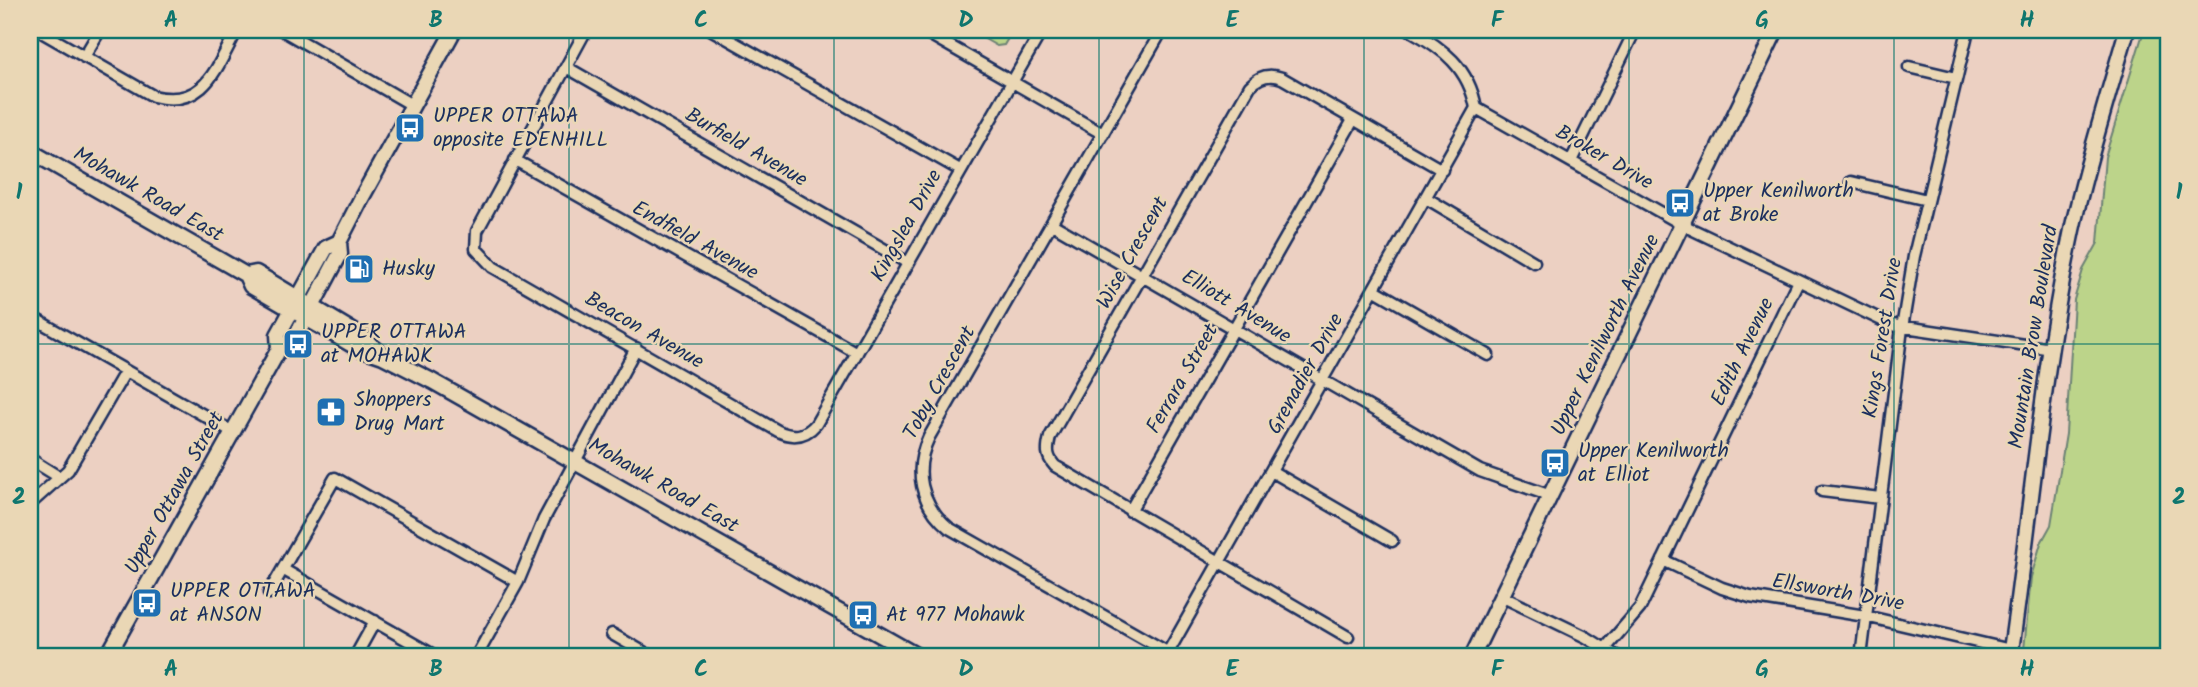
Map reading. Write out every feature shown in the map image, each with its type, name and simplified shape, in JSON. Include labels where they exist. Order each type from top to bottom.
[{"type":"main road","name":"Upper Ottawa Street","points":[[279,349],[292,343],[340,254],[339,242],[454,30]]},
{"type":"main road","name":"Upper Kenilworth Avenue","points":[[1472,657],[1776,30]]},
{"type":"main road","name":"Mountain Brow Boulevard","points":[[2011,654],[2052,349],[2073,229],[2127,30]]},
{"type":"main road","name":"Mohawk Road East","points":[[30,151],[246,275],[256,273],[354,346],[383,356],[575,460],[919,657]]},
{"type":"main road","name":"Upper Ottawa Street","points":[[107,657],[279,349],[278,335],[326,248],[339,242]]},
{"type":"street","points":[[38,30],[153,96],[182,100],[203,85],[237,30]]},
{"type":"street","points":[[84,57],[100,30]]},
{"type":"street","points":[[282,30],[412,105]]},
{"type":"street","points":[[515,160],[586,30]]},
{"type":"street","points":[[712,30],[960,170]]},
{"type":"street","points":[[922,30],[1103,134]]},
{"type":"street","name":"Kingslea Drive","points":[[800,436],[816,424],[1042,30]]},
{"type":"street","name":"Toby Crescent","points":[[1162,30],[925,447],[920,467],[923,493],[936,517],[948,528],[1170,656]]},
{"type":"street","points":[[1410,30],[1442,48],[1457,63],[1468,82],[1476,108]]},
{"type":"street","points":[[1571,161],[1633,30]]},
{"type":"street","name":"Kings Forest Drive","points":[[1861,657],[1902,328],[1927,200],[1968,30]]},
{"type":"street","name":"Burfield Avenue","points":[[566,67],[908,263]]},
{"type":"street","points":[[1909,67],[1956,78]]},
{"type":"street","name":"Wise Crescent","points":[[1348,637],[1055,466],[1049,459],[1047,449],[1050,437],[1250,86],[1259,78],[1272,75],[1282,78],[1442,170]]},
{"type":"street","name":"Broker Drive","points":[[1476,108],[1683,224],[1798,281],[1902,328],[2052,349]]},
{"type":"street","name":"Grenadier Drive","points":[[1170,656],[1476,108]]},
{"type":"street","name":"Ferrara Street","points":[[1130,511],[1353,120]]},
{"type":"street","name":"Beacon Avenue","points":[[515,160],[477,231],[476,249],[493,267],[780,432],[800,436]]},
{"type":"street","name":"Endfield Avenue","points":[[515,160],[857,353]]},
{"type":"street","points":[[1851,182],[1927,200]]},
{"type":"street","points":[[1426,198],[1534,262]]},
{"type":"street","name":"Elliott Avenue","points":[[1052,224],[1479,471],[1551,496]]},
{"type":"street","name":"Edith Avenue","points":[[1598,657],[1640,608],[1798,281]]},
{"type":"street","points":[[1375,290],[1488,355]]},
{"type":"street","points":[[30,316],[233,432]]},
{"type":"street","points":[[476,657],[518,582],[544,519],[636,348]]},
{"type":"street","points":[[30,504],[68,470],[125,372]]},
{"type":"street","points":[[30,459],[59,477]]},
{"type":"street","points":[[1273,472],[1392,541]]},
{"type":"street","points":[[270,593],[335,478],[518,582]]},
{"type":"street","points":[[1822,491],[1880,498]]},
{"type":"street","name":"Ellsworth Drive","points":[[1663,561],[1722,588],[1750,597],[1867,616],[2011,654]]},
{"type":"street","points":[[284,570],[437,657]]},
{"type":"street","points":[[1503,597],[1618,657]]},
{"type":"street","points":[[355,657],[375,621]]},
{"type":"street","points":[[612,634],[646,656]]},
{"type":"green space","points":[[969,30],[1013,30],[1004,45],[997,46]]},
{"type":"green space","points":[[2144,30],[2168,30],[2168,657],[2020,657],[2021,650],[2024,650],[2031,577],[2041,543],[2051,525],[2066,434],[2074,300],[2083,270],[2098,243],[2105,157]]},
{"type":"place","name":"UPPER OTTAWA opposite EDENHILL","points":[[410,128]]},
{"type":"place","name":"Upper Kenilworth at Broke","points":[[1680,203]]},
{"type":"place","name":"Husky","points":[[359,269]]},
{"type":"place","name":"UPPER OTTAWA at MOHAWK","points":[[298,344]]},
{"type":"place","name":"Shoppers Drug Mart","points":[[331,412]]},
{"type":"place","name":"Upper Kenilworth at Elliot","points":[[1555,463]]},
{"type":"place","name":"UPPER OTTAWA at ANSON","points":[[147,603]]},
{"type":"place","name":"At 977 Mohawk","points":[[863,615]]}]
